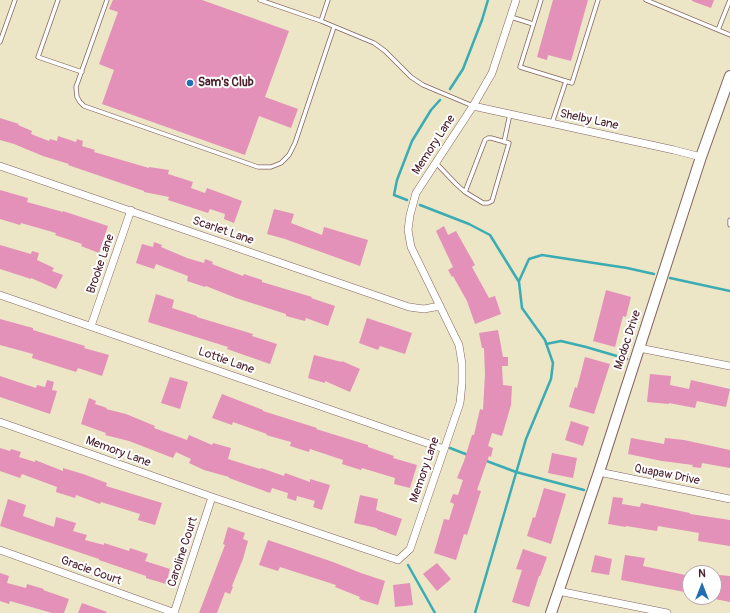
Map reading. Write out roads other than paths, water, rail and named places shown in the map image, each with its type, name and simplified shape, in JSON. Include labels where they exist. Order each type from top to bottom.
[{"type":"street","name":"Memory Lane","points":[[0,422],[212,497],[398,560],[410,549],[460,403],[462,384],[462,364],[459,345],[411,247],[408,230],[410,215],[416,193],[492,73],[516,0]]},
{"type":"street","name":"Modoc Drive","points":[[552,613],[701,157],[730,76]]},
{"type":"street","name":"Shelby Lane","points":[[472,106],[701,157]]},
{"type":"street","name":"Scarlet Lane","points":[[0,166],[409,307],[424,309],[440,306]]},
{"type":"street","name":"Brooke Lane","points":[[91,326],[131,210]]},
{"type":"street","name":"Lottie Lane","points":[[0,294],[444,449]]},
{"type":"street","points":[[639,348],[730,366]]},
{"type":"street","name":"Quapaw Drive","points":[[599,472],[730,498]]},
{"type":"street","name":"Caroline Court","points":[[174,613],[212,497]]},
{"type":"street","name":"Gracie Court","points":[[0,550],[174,613]]},
{"type":"street","points":[[558,591],[667,613]]},
{"type":"lane","points":[[0,42],[15,0]]},
{"type":"lane","points":[[58,0],[38,58],[82,72]]},
{"type":"lane","points":[[107,0],[76,87],[77,98],[84,106],[258,168],[271,168],[281,163],[289,155],[295,143],[334,27]]},
{"type":"lane","points":[[260,0],[363,37],[385,51],[411,77],[423,85],[472,106]]},
{"type":"lane","points":[[320,21],[328,0]]},
{"type":"lane","points":[[541,0],[520,67],[572,83],[598,0]]},
{"type":"lane","points":[[646,0],[730,35]]},
{"type":"lane","points":[[718,30],[730,0]]},
{"type":"lane","points":[[511,17],[533,24]]},
{"type":"lane","points":[[552,124],[566,81]]},
{"type":"lane","points":[[504,142],[510,114]]},
{"type":"lane","points":[[436,163],[465,192],[483,203],[488,203],[492,201],[509,143],[491,138],[485,140],[465,192]]},
{"type":"lane","points":[[730,220],[730,225]]},
{"type":"waterway","points":[[450,89],[463,69],[488,0]]},
{"type":"waterway","points":[[407,200],[394,195],[397,180],[412,141],[431,110],[440,100]]},
{"type":"waterway","points":[[420,205],[469,224],[490,235],[519,282],[522,308],[545,340],[553,363],[551,379],[526,439],[475,613]]},
{"type":"waterway","points":[[519,281],[529,259],[542,255],[627,268],[654,274]]},
{"type":"waterway","points":[[670,278],[730,291]]},
{"type":"waterway","points":[[546,344],[561,341],[627,359]]},
{"type":"waterway","points":[[450,448],[468,455]]},
{"type":"waterway","points":[[484,460],[516,472],[584,490]]},
{"type":"waterway","points":[[408,565],[435,613]]},
{"type":"place","name":"Sam's Club","points":[[190,83]]}]
